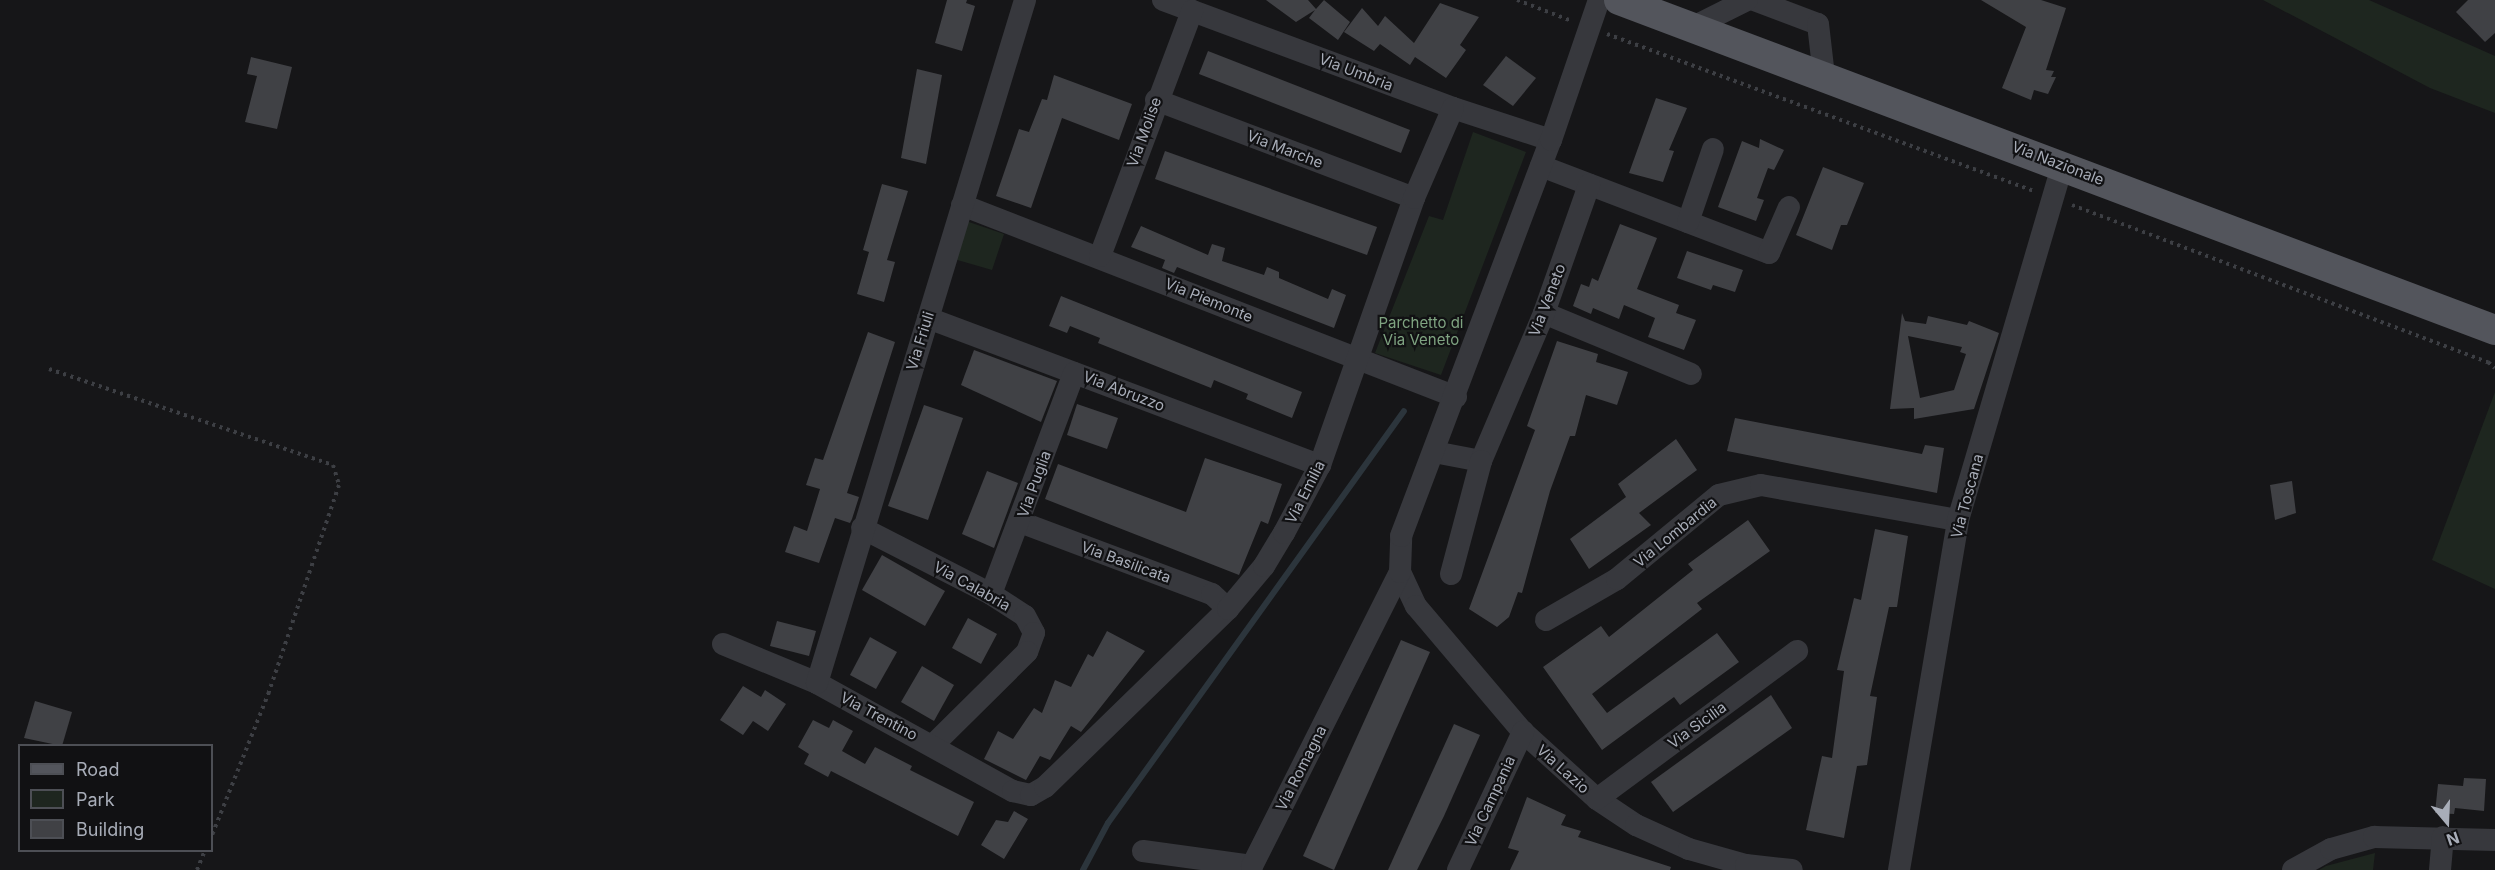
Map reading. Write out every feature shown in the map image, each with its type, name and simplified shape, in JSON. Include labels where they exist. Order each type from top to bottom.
[{"type":"main road","name":"Via Nazionale","points":[[1619,0],[2063,164],[2495,330]]},
{"type":"street","name":"Via Friuli","points":[[817,683],[862,528],[1024,0]]},
{"type":"street","name":"Via Umbria","points":[[1163,0],[1453,108],[1551,140]]},
{"type":"street","points":[[1400,572],[1401,536],[1456,397],[1551,140],[1599,0]]},
{"type":"street","points":[[1693,27],[1747,0]]},
{"type":"street","points":[[1754,0],[1818,24],[1824,76]]},
{"type":"street","name":"Via Molise","points":[[1100,256],[1156,100],[1192,11]]},
{"type":"street","name":"Via Marche","points":[[1156,100],[1414,198]]},
{"type":"street","name":"Via Emilia","points":[[1031,795],[1045,787],[1228,609],[1264,566],[1320,465],[1414,198],[1453,108]]},
{"type":"street","points":[[1688,222],[1713,149]]},
{"type":"street","name":"Via Toscana","points":[[1899,870],[1958,520],[2063,164]]},
{"type":"street","points":[[1541,166],[1769,253],[1789,207]]},
{"type":"street","name":"Via Veneto","points":[[1451,574],[1481,461],[1544,313],[1589,185]]},
{"type":"street","name":"Via Piemonte","points":[[962,205],[1100,256],[1456,397]]},
{"type":"street","points":[[1544,313],[1691,374]]},
{"type":"street","name":"Via Abruzzo","points":[[928,318],[1320,465]]},
{"type":"street","name":"Via Puglia","points":[[991,594],[1020,522],[1074,373]]},
{"type":"street","points":[[1434,452],[1481,461]]},
{"type":"street","name":"Via Lombardia","points":[[1546,620],[1617,579],[1719,495],[1761,485],[1958,520]]},
{"type":"street","name":"Via Basilicata","points":[[1020,522],[1212,594],[1228,609]]},
{"type":"street","name":"Via Calabria","points":[[862,528],[991,594],[1025,616],[1034,633],[1027,652],[933,745]]},
{"type":"street","name":"Via Lazio","points":[[1400,572],[1416,606],[1523,732],[1597,799],[1636,825],[1689,849],[1746,865],[1792,870]]},
{"type":"street","name":"Via Romagna","points":[[1143,851],[1252,866],[1400,572]]},
{"type":"street","name":"Via Trentino","points":[[723,644],[817,683],[1013,791],[1031,795]]},
{"type":"street","name":"Via Sicilia","points":[[1597,799],[1797,651]]},
{"type":"street","name":"Via Campania","points":[[1458,870],[1523,732]]},
{"type":"street","points":[[2293,870],[2331,849],[2374,837],[2495,840]]},
{"type":"street","points":[[2440,870],[2443,837]]},
{"type":"path","points":[[1516,0],[2054,198],[2488,362],[2495,368]]},
{"type":"path","points":[[48,369],[333,465],[339,485],[269,692],[213,832]]},
{"type":"path","points":[[197,870],[204,852]]},
{"type":"green space","points":[[2263,0],[2369,0],[2495,56],[2495,113],[2430,88]]},
{"type":"green space","name":"Parchetto di Via Veneto","points":[[1473,132],[1526,152],[1441,375],[1375,353],[1429,216],[1443,220]]},
{"type":"green space","points":[[966,221],[1004,234],[992,270],[954,259]]},
{"type":"green space","points":[[2495,392],[2495,589],[2432,560]]},
{"type":"green space","points":[[2375,853],[2373,870],[2319,870],[2326,866]]},
{"type":"building","points":[[947,0],[967,0],[966,3],[975,6],[962,51],[935,43]]},
{"type":"building","points":[[1266,0],[1308,0],[1316,9],[1324,0],[1350,22],[1338,40],[1309,18],[1315,10],[1296,22]]},
{"type":"building","points":[[1981,0],[2041,0],[2066,8],[2046,70],[2054,71],[2051,77],[2056,77],[2048,94],[2034,90],[2031,100],[2002,88],[2026,27]]},
{"type":"building","points":[[2468,0],[2495,0],[2495,33],[2485,42],[2456,12]]},
{"type":"building","points":[[1440,3],[1479,17],[1460,45],[1466,50],[1446,78],[1415,57],[1410,65],[1380,44],[1374,51],[1344,32],[1362,8],[1378,26],[1385,16],[1414,43]]},
{"type":"building","points":[[1208,51],[1410,130],[1401,153],[1199,74]]},
{"type":"building","points":[[1506,56],[1536,78],[1513,106],[1483,85]]},
{"type":"building","points":[[251,57],[292,67],[277,129],[245,122],[257,76],[247,74]]},
{"type":"building","points":[[917,69],[942,75],[926,164],[901,158]]},
{"type":"building","points":[[1054,75],[1132,104],[1119,140],[1062,118],[1031,208],[996,196],[1019,129],[1029,132],[1042,99],[1047,100]]},
{"type":"building","points":[[1656,98],[1687,108],[1669,150],[1674,151],[1663,182],[1629,173]]},
{"type":"building","points":[[1760,139],[1784,150],[1774,170],[1768,168],[1757,198],[1764,200],[1756,221],[1718,207],[1742,141],[1759,148]]},
{"type":"building","points":[[1165,151],[1377,227],[1367,255],[1155,179]]},
{"type":"building","points":[[1823,167],[1864,183],[1847,225],[1841,225],[1832,250],[1796,235]]},
{"type":"building","points":[[882,184],[908,191],[887,260],[895,262],[884,302],[857,294],[869,252],[863,250]]},
{"type":"building","points":[[1620,224],[1657,238],[1637,289],[1679,305],[1676,313],[1696,320],[1684,350],[1648,337],[1655,318],[1624,305],[1619,319],[1593,308],[1591,314],[1573,306],[1581,284],[1589,287],[1592,278],[1598,281]]},
{"type":"building","points":[[1141,226],[1208,255],[1212,244],[1225,248],[1222,261],[1264,275],[1267,267],[1279,272],[1279,278],[1328,299],[1332,289],[1346,295],[1334,328],[1177,267],[1174,273],[1162,268],[1165,260],[1131,247]]},
{"type":"building","points":[[1687,251],[1743,270],[1735,292],[1713,285],[1711,290],[1677,278]]},
{"type":"building","points":[[1061,296],[1302,392],[1292,418],[1246,399],[1248,394],[1214,380],[1211,388],[1098,343],[1100,338],[1070,326],[1067,333],[1049,326]]},
{"type":"building","points":[[1902,313],[1905,321],[1926,324],[1928,316],[1967,325],[1969,321],[1999,333],[1974,409],[1914,419],[1914,408],[1890,409]],"holes":[[[1908,336],[1962,347],[1960,352],[1966,354],[1954,390],[1920,398]]]},
{"type":"building","points":[[868,332],[895,342],[847,493],[859,497],[852,519],[850,523],[835,518],[819,563],[785,552],[794,526],[807,531],[820,489],[806,485],[815,458],[823,460]]},
{"type":"building","points":[[1557,341],[1598,354],[1596,362],[1628,372],[1617,405],[1586,395],[1575,436],[1570,436],[1550,491],[1522,593],[1518,592],[1509,617],[1497,627],[1469,609],[1535,430],[1527,426]]},
{"type":"building","points":[[974,350],[1057,381],[1041,422],[961,385]]},
{"type":"building","points":[[1077,404],[1118,418],[1107,449],[1067,435]]},
{"type":"building","points":[[924,405],[963,418],[928,520],[888,506]]},
{"type":"building","points":[[1735,418],[1922,454],[1925,445],[1944,448],[1937,493],[1727,451]]},
{"type":"building","points":[[1676,439],[1697,470],[1639,513],[1651,525],[1589,569],[1570,539],[1626,497],[1618,484]]},
{"type":"building","points":[[1205,458],[1282,484],[1268,524],[1261,521],[1239,575],[1045,499],[1058,464],[1186,512]]},
{"type":"building","points":[[987,471],[1018,483],[994,548],[962,534]]},
{"type":"building","points":[[2292,481],[2296,513],[2275,520],[2270,485]]},
{"type":"building","points":[[1748,520],[1770,551],[1697,603],[1702,609],[1592,694],[1607,713],[1717,633],[1739,662],[1680,705],[1674,697],[1602,750],[1543,667],[1601,626],[1609,637],[1693,570],[1688,564]]},
{"type":"building","points":[[1875,529],[1908,536],[1897,607],[1889,607],[1870,696],[1877,697],[1867,765],[1857,766],[1844,838],[1806,830],[1822,756],[1832,758],[1844,671],[1837,670],[1854,598],[1861,600]]},
{"type":"building","points":[[882,555],[945,591],[925,626],[862,590]]},
{"type":"building","points":[[968,618],[997,634],[981,664],[952,648]]},
{"type":"building","points":[[777,621],[816,631],[809,656],[770,646]]},
{"type":"building","points":[[1107,631],[1145,651],[1081,732],[1071,726],[1050,760],[1040,756],[1026,780],[984,759],[998,731],[1013,739],[1034,708],[1042,713],[1055,680],[1071,687],[1088,654],[1093,657]]},
{"type":"building","points":[[870,637],[897,652],[876,689],[850,675]]},
{"type":"building","points":[[1401,640],[1430,652],[1334,870],[1303,856]]},
{"type":"building","points":[[922,666],[954,685],[934,721],[901,702]]},
{"type":"building","points":[[743,686],[761,697],[765,690],[786,704],[768,731],[753,721],[743,735],[720,720]]},
{"type":"building","points":[[1771,695],[1792,728],[1673,812],[1651,782]]},
{"type":"building","points":[[35,701],[72,712],[63,744],[24,738]]},
{"type":"building","points":[[813,720],[829,728],[833,720],[853,731],[842,751],[865,764],[875,747],[912,766],[910,770],[974,802],[958,836],[831,771],[828,777],[804,764],[809,754],[798,747]]},
{"type":"building","points":[[1454,724],[1480,735],[1444,816],[1417,870],[1388,870]]},
{"type":"building","points":[[2464,778],[2486,779],[2484,811],[2455,808],[2454,814],[2435,813],[2438,784],[2463,786]]},
{"type":"building","points":[[1527,797],[1566,815],[1561,825],[1581,831],[1578,837],[1671,867],[1670,870],[1510,870],[1519,851],[1508,848]]},
{"type":"building","points":[[1014,811],[1028,819],[1004,859],[981,845],[996,820],[1008,822]]},
{"type":"waterway","points":[[1083,870],[1108,823],[1404,411]]}]
